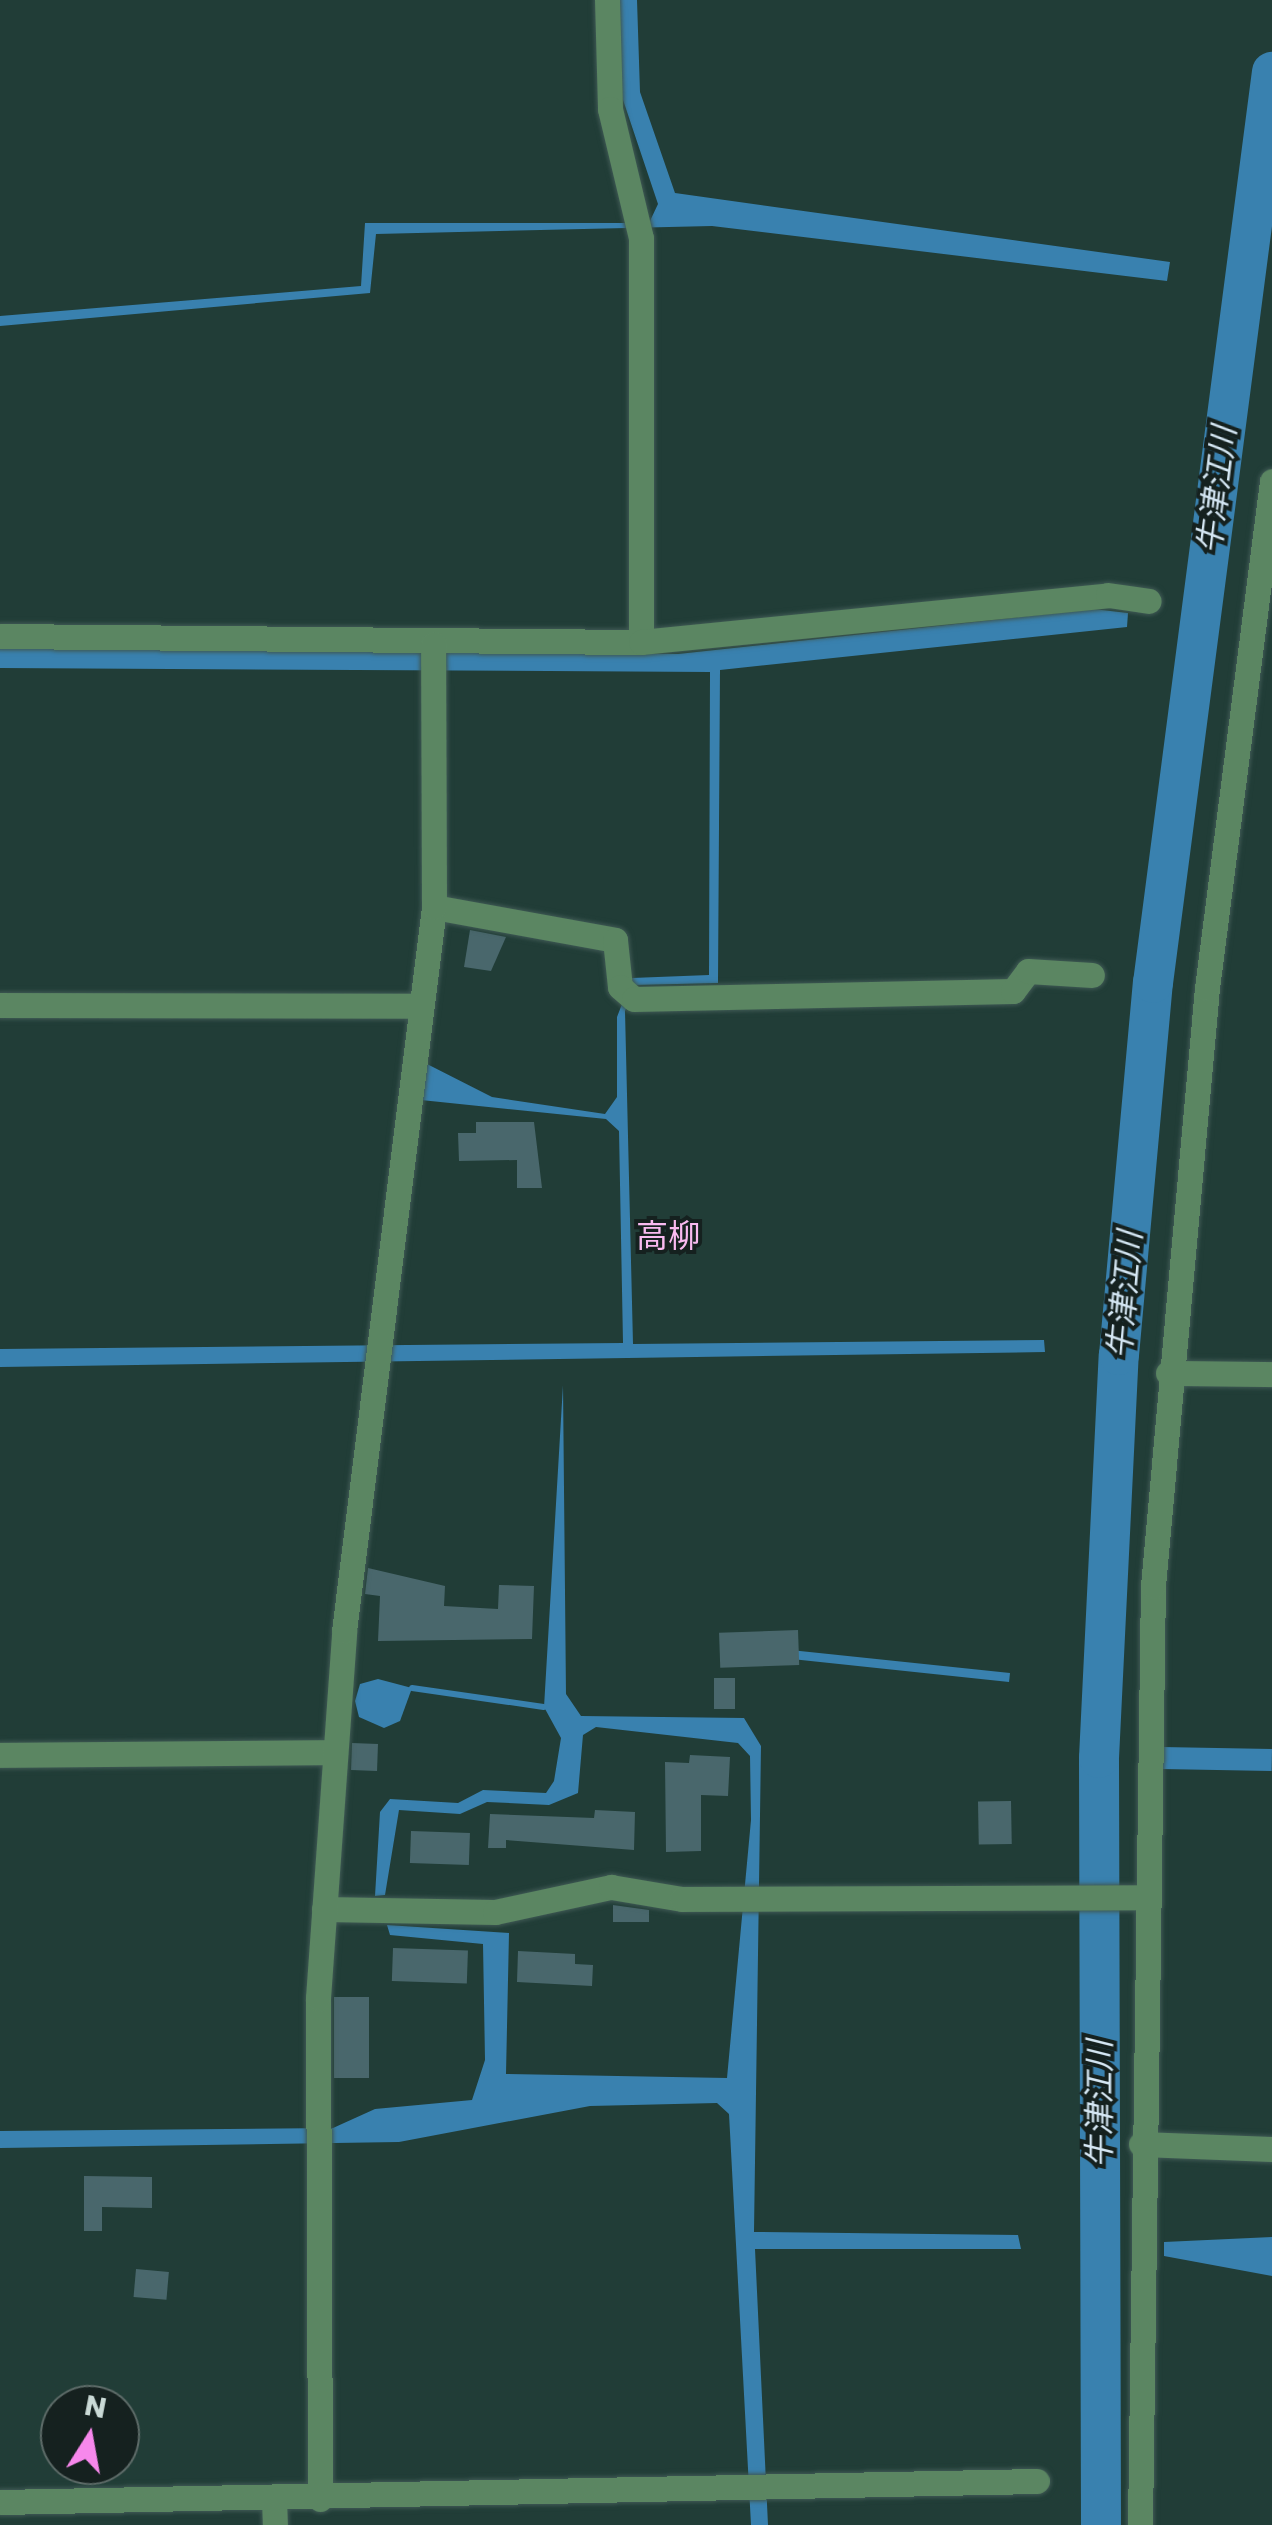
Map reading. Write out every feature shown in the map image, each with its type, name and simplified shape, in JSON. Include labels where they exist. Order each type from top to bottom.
[{"type":"street","points":[[606,0],[610,109],[640,228],[641,642]]},
{"type":"street","points":[[1140,2525],[1144,1897],[1168,1372],[1272,482]]},
{"type":"street","points":[[0,636],[433,644],[641,642],[1108,595],[1148,601]]},
{"type":"street","points":[[320,2499],[318,2122],[324,1908],[335,1752],[376,1368],[434,907],[433,644]]},
{"type":"street","points":[[434,907],[615,940],[628,996],[1013,991],[1028,971],[1092,975]]},
{"type":"street","points":[[0,1005],[421,1006]]},
{"type":"street","points":[[1168,1372],[1272,1374]]},
{"type":"street","points":[[0,1754],[335,1752]]},
{"type":"street","points":[[324,1908],[495,1912],[612,1888],[732,1899],[1144,1897]]},
{"type":"street","points":[[1141,2144],[1272,2149]]},
{"type":"street","points":[[0,2502],[275,2512],[320,2499],[1037,2481]]},
{"type":"water","points":[[619,0],[637,0],[640,92],[675,193],[1170,262],[1167,281],[712,226],[376,234],[370,293],[0,326],[0,316],[361,286],[365,223],[649,223],[658,204],[622,97]]},
{"type":"water","points":[[1093,609],[1128,613],[1127,627],[720,670],[718,983],[635,985],[625,1011],[633,1344],[1044,1340],[1045,1352],[0,1367],[0,1349],[623,1343],[619,1131],[606,1119],[421,1100],[427,1064],[492,1097],[605,1114],[617,1097],[617,1017],[632,978],[709,975],[710,672],[0,668],[0,648],[678,654]]},
{"type":"water","points":[[563,1385],[566,1694],[581,1716],[744,1718],[761,1746],[754,2232],[1018,2235],[1021,2249],[755,2249],[768,2525],[751,2525],[729,2114],[717,2103],[590,2106],[399,2142],[0,2148],[0,2131],[333,2128],[375,2109],[472,2100],[485,2060],[483,1944],[390,1935],[387,1925],[509,1933],[506,2074],[727,2078],[751,1820],[750,1756],[738,1743],[596,1727],[583,1735],[578,1793],[549,1805],[487,1802],[460,1814],[399,1810],[385,1895],[375,1896],[380,1812],[390,1799],[458,1803],[483,1790],[546,1793],[554,1781],[561,1738],[544,1707]]},
{"type":"water","points":[[771,1648],[1010,1673],[1009,1682],[770,1657]]},
{"type":"water","points":[[378,1679],[412,1688],[400,1721],[384,1728],[359,1717],[355,1701],[360,1684]]},
{"type":"water","points":[[1162,1747],[1272,1749],[1272,1771],[1162,1769]]},
{"type":"water","points":[[1272,2237],[1272,2276],[1164,2256],[1164,2242]]},
{"type":"building","points":[[470,930],[506,937],[491,971],[464,967]]},
{"type":"building","points":[[476,1122],[534,1122],[542,1188],[517,1188],[517,1160],[459,1161],[458,1133],[476,1133]]},
{"type":"building","points":[[368,1568],[445,1586],[444,1606],[498,1609],[499,1585],[534,1586],[532,1639],[378,1641],[380,1596],[365,1594]]},
{"type":"building","points":[[798,1630],[799,1665],[720,1668],[719,1633]]},
{"type":"building","points":[[714,1678],[735,1678],[735,1709],[714,1709]]},
{"type":"building","points":[[352,1743],[378,1744],[377,1771],[351,1770]]},
{"type":"building","points":[[690,1755],[730,1757],[728,1796],[701,1795],[701,1851],[666,1852],[665,1762],[689,1763]]},
{"type":"building","points":[[1011,1801],[1012,1844],[979,1845],[978,1802]]},
{"type":"building","points":[[595,1810],[635,1812],[634,1850],[506,1840],[506,1848],[488,1848],[490,1814],[594,1818]]},
{"type":"building","points":[[411,1831],[470,1833],[469,1865],[410,1863]]},
{"type":"building","points":[[613,1905],[649,1910],[649,1922],[613,1922]]},
{"type":"building","points":[[393,1948],[468,1951],[467,1984],[392,1981]]},
{"type":"building","points":[[518,1951],[575,1954],[575,1964],[593,1965],[592,1986],[517,1982]]},
{"type":"building","points":[[334,1997],[369,1997],[369,2078],[334,2078]]},
{"type":"building","points":[[84,2176],[152,2177],[152,2208],[102,2207],[102,2231],[84,2231]]},
{"type":"building","points":[[136,2269],[169,2272],[166,2300],[134,2297]]},
{"type":"waterway","name":"牛津江川","points":[[1101,2525],[1099,1758],[1119,1355],[1153,983],[1272,72]]},
{"type":"waterway","points":[[412,1688],[544,1707]]},
{"type":"district","name":"高柳","points":[[668,1236]]}]
